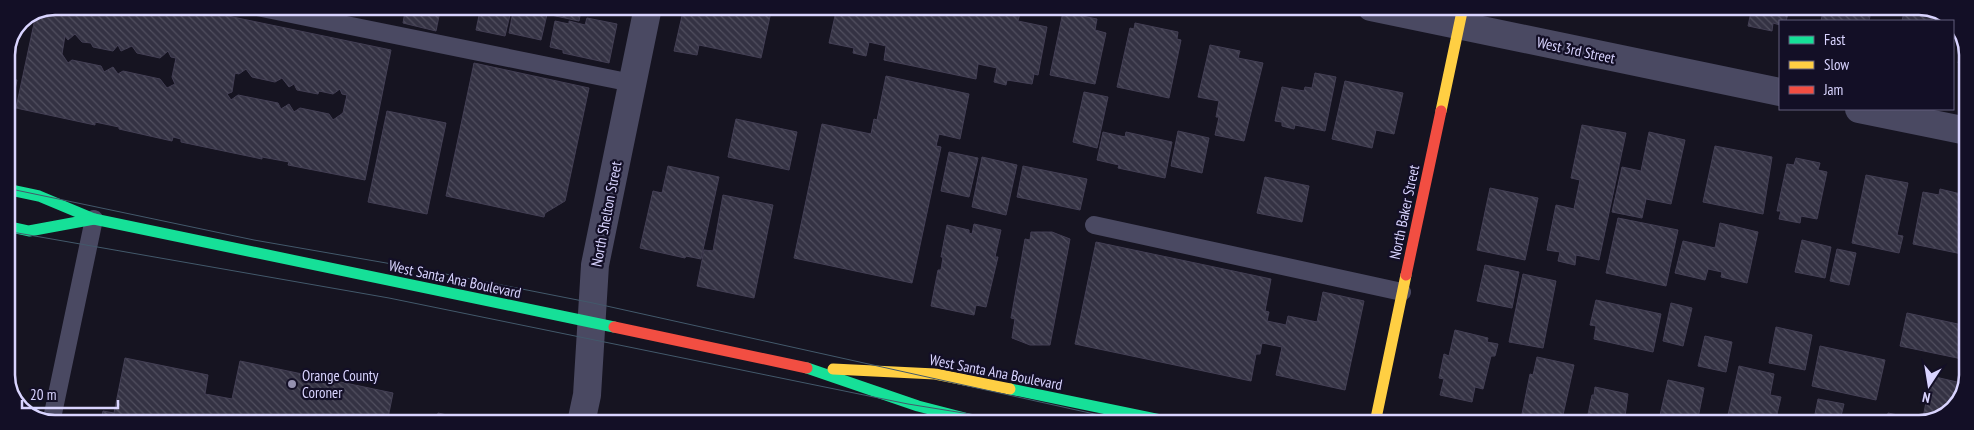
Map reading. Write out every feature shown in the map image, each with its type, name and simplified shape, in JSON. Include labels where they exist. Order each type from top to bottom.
[{"type":"main road","name":"North Baker Street","points":[[1377,415],[1461,16]]},
{"type":"main road","name":"West Santa Ana Boulevard","points":[[15,191],[40,196],[94,218],[809,368],[943,415]]},
{"type":"main road","name":"West Santa Ana Boulevard","points":[[15,228],[29,231],[94,218]]},
{"type":"main road","name":"West Santa Ana Boulevard","points":[[809,368],[935,374],[1136,415]]},
{"type":"street","name":"North Shelton Street","points":[[583,415],[587,395],[595,265],[646,15]]},
{"type":"street","name":"West 3rd Street","points":[[1461,16],[1779,92]]},
{"type":"street","points":[[1864,110],[1959,130]]},
{"type":"lane","points":[[296,15],[632,83]]},
{"type":"lane","points":[[53,415],[94,218]]},
{"type":"lane","points":[[1094,225],[1402,292]]},
{"type":"building","points":[[223,15],[391,50],[365,180],[288,165],[289,162],[262,157],[262,159],[181,142],[181,139],[173,137],[172,141],[119,129],[119,127],[95,122],[95,125],[16,108],[34,21],[47,16]],"holes":[[[75,34],[82,42],[91,43],[93,47],[113,51],[118,45],[121,51],[132,46],[137,53],[160,58],[168,51],[171,57],[176,58],[172,77],[175,84],[167,88],[160,79],[123,71],[118,74],[113,67],[104,72],[101,66],[72,60],[68,63],[62,54],[65,36],[68,40]],[[246,69],[252,77],[275,82],[282,78],[289,87],[294,84],[297,90],[318,94],[319,91],[333,94],[340,89],[342,94],[347,95],[343,113],[333,120],[329,114],[300,108],[294,112],[289,104],[281,109],[278,103],[238,95],[231,100],[227,94],[232,92],[235,73],[239,74]]]},
{"type":"building","points":[[404,15],[439,15],[436,31],[403,23]]},
{"type":"building","points":[[479,15],[510,15],[505,36],[476,30]]},
{"type":"building","points":[[512,15],[547,15],[541,40],[509,33]]},
{"type":"building","points":[[551,15],[580,15],[579,21]]},
{"type":"building","points":[[682,15],[770,15],[761,58],[699,45],[697,55],[674,51]]},
{"type":"building","points":[[835,15],[1020,15],[1018,21],[1047,27],[1038,75],[1034,74],[1032,84],[1007,80],[1006,85],[994,82],[997,68],[978,64],[976,79],[884,60],[886,46],[869,42],[866,56],[853,53],[854,48],[829,43]]},
{"type":"building","points":[[1062,15],[1078,15],[1097,19],[1095,30],[1106,33],[1095,84],[1050,75]]},
{"type":"building","points":[[1750,15],[1788,15],[1786,20],[1779,20],[1779,25],[1773,23],[1772,31],[1748,26]]},
{"type":"building","points":[[1822,15],[1870,15],[1869,20],[1821,20]]},
{"type":"building","points":[[1903,15],[1919,15],[1939,20],[1902,20]]},
{"type":"building","points":[[587,18],[617,24],[609,63],[563,53],[563,50],[550,47],[555,21],[569,24],[569,21],[585,25]]},
{"type":"building","points":[[1135,23],[1178,32],[1177,39],[1181,40],[1169,98],[1117,87],[1130,28],[1134,29]]},
{"type":"building","points":[[1210,45],[1240,51],[1238,58],[1263,63],[1244,141],[1215,135],[1219,117],[1216,117],[1219,101],[1198,97]]},
{"type":"building","points":[[474,63],[589,88],[565,201],[545,213],[544,217],[446,196]]},
{"type":"building","points":[[1315,73],[1336,77],[1325,131],[1295,125],[1294,129],[1282,126],[1282,122],[1275,121],[1282,87],[1304,91],[1305,87],[1312,88]]},
{"type":"building","points":[[886,76],[969,94],[960,139],[939,134],[936,146],[941,147],[912,283],[794,258],[822,124],[871,134],[874,119],[877,120]]},
{"type":"building","points":[[1345,81],[1403,93],[1394,134],[1376,130],[1372,148],[1332,139]]},
{"type":"building","points":[[1084,92],[1108,97],[1097,148],[1073,142]]},
{"type":"building","points":[[387,111],[446,123],[427,214],[368,202]]},
{"type":"building","points":[[736,119],[797,132],[789,170],[728,157]]},
{"type":"building","points":[[1582,125],[1626,133],[1599,260],[1576,255],[1575,265],[1558,261],[1560,252],[1547,250],[1556,205],[1574,209],[1580,180],[1571,178]]},
{"type":"building","points":[[1178,131],[1209,138],[1202,173],[1171,166]]},
{"type":"building","points":[[1103,132],[1125,137],[1126,132],[1172,142],[1165,178],[1118,168],[1119,165],[1097,160]]},
{"type":"building","points":[[1649,132],[1685,140],[1671,204],[1646,199],[1642,218],[1612,212],[1622,167],[1641,171]]},
{"type":"building","points":[[1715,146],[1772,157],[1763,214],[1703,202]]},
{"type":"building","points":[[949,152],[978,158],[969,197],[941,191]]},
{"type":"building","points":[[982,157],[1017,165],[1006,215],[972,207]]},
{"type":"building","points":[[1796,158],[1820,163],[1818,170],[1827,172],[1817,219],[1801,216],[1800,223],[1779,219],[1781,211],[1777,211],[1787,164],[1794,165]]},
{"type":"building","points":[[668,166],[719,177],[701,259],[686,256],[685,258],[640,248],[653,191],[662,193]]},
{"type":"building","points":[[1023,166],[1087,179],[1080,210],[1017,197]]},
{"type":"building","points":[[1866,175],[1908,183],[1897,235],[1903,236],[1899,253],[1852,243]]},
{"type":"building","points":[[1265,177],[1309,186],[1302,222],[1257,213]]},
{"type":"building","points":[[1490,188],[1538,198],[1525,260],[1477,250]]},
{"type":"building","points":[[1940,189],[1959,194],[1959,253],[1913,244],[1923,192],[1939,195]]},
{"type":"building","points":[[723,195],[773,205],[754,298],[697,286],[704,250],[713,251]]},
{"type":"building","points":[[1618,218],[1678,230],[1666,286],[1606,273]]},
{"type":"building","points":[[1720,223],[1758,232],[1747,283],[1721,277],[1722,272],[1708,269],[1705,280],[1675,273],[1683,241],[1715,248]]},
{"type":"building","points":[[974,224],[1001,230],[995,257],[998,257],[986,307],[976,305],[974,315],[931,306],[938,270],[941,270],[943,257],[941,257],[947,225],[969,230],[969,233],[972,234]]},
{"type":"building","points":[[1031,232],[1052,232],[1070,239],[1050,345],[1030,345],[1012,338],[1015,319],[1011,318],[1025,239],[1030,240]]},
{"type":"building","points":[[1802,240],[1831,247],[1825,278],[1795,272]]},
{"type":"building","points":[[1096,242],[1271,279],[1265,311],[1269,312],[1267,321],[1286,325],[1288,316],[1317,322],[1323,292],[1364,301],[1345,390],[1276,375],[1282,347],[1262,343],[1260,354],[1256,354],[1251,381],[1075,344]]},
{"type":"building","points":[[1837,249],[1856,253],[1849,285],[1830,281]]},
{"type":"building","points":[[1485,265],[1519,272],[1512,308],[1477,301]]},
{"type":"building","points":[[1523,274],[1556,281],[1543,348],[1509,342]]},
{"type":"building","points":[[1596,300],[1661,314],[1653,352],[1594,339],[1596,326],[1590,325]]},
{"type":"building","points":[[1671,303],[1692,308],[1683,346],[1663,341]]},
{"type":"building","points":[[1907,313],[1959,324],[1959,358],[1900,346]]},
{"type":"building","points":[[1776,327],[1812,335],[1805,370],[1769,363]]},
{"type":"building","points":[[1455,330],[1488,338],[1487,342],[1498,344],[1495,356],[1491,356],[1483,389],[1475,387],[1472,402],[1440,395],[1444,379],[1439,378],[1444,354],[1449,356]]},
{"type":"building","points":[[1705,336],[1732,342],[1726,372],[1698,366]]},
{"type":"building","points":[[1820,346],[1885,360],[1876,400],[1812,386]]},
{"type":"building","points":[[1537,357],[1574,365],[1563,415],[1522,415],[1530,374],[1533,375]]},
{"type":"building","name":"Orange County Coroner","points":[[125,358],[208,375],[205,394],[232,399],[240,361],[393,393],[389,415],[102,415],[103,411],[114,413]]},
{"type":"building","points":[[1739,366],[1774,374],[1770,395],[1781,397],[1777,414],[1780,415],[1728,415]]},
{"type":"building","points":[[1931,376],[1957,382],[1955,393],[1943,407],[1924,415]]},
{"type":"building","points":[[1668,380],[1704,388],[1699,415],[1660,415]]},
{"type":"building","points":[[1595,387],[1628,394],[1625,415],[1588,415],[1592,395],[1594,395]]},
{"type":"building","points":[[1818,399],[1844,404],[1841,415],[1815,415]]},
{"type":"tram line","points":[[15,190],[254,240],[415,268],[593,303],[1099,415]]},
{"type":"tram line","points":[[15,233],[389,298],[908,404],[976,415]]},
{"type":"traffic: fast","points":[[15,191],[39,196],[94,219],[614,327]]},
{"type":"traffic: fast","points":[[15,228],[29,231],[94,219]]},
{"type":"traffic: fast","points":[[807,368],[918,406],[953,415]]},
{"type":"traffic: fast","points":[[1010,389],[1136,415]]},
{"type":"traffic: slow","points":[[1441,111],[1461,15]]},
{"type":"traffic: slow","points":[[1377,415],[1406,275]]},
{"type":"traffic: slow","points":[[833,369],[935,374],[1010,389]]},
{"type":"traffic: jam","points":[[1406,275],[1441,111]]},
{"type":"traffic: jam","points":[[614,327],[807,368]]},
{"type":"place","name":"Orange County Coroner","points":[[292,384]]}]
